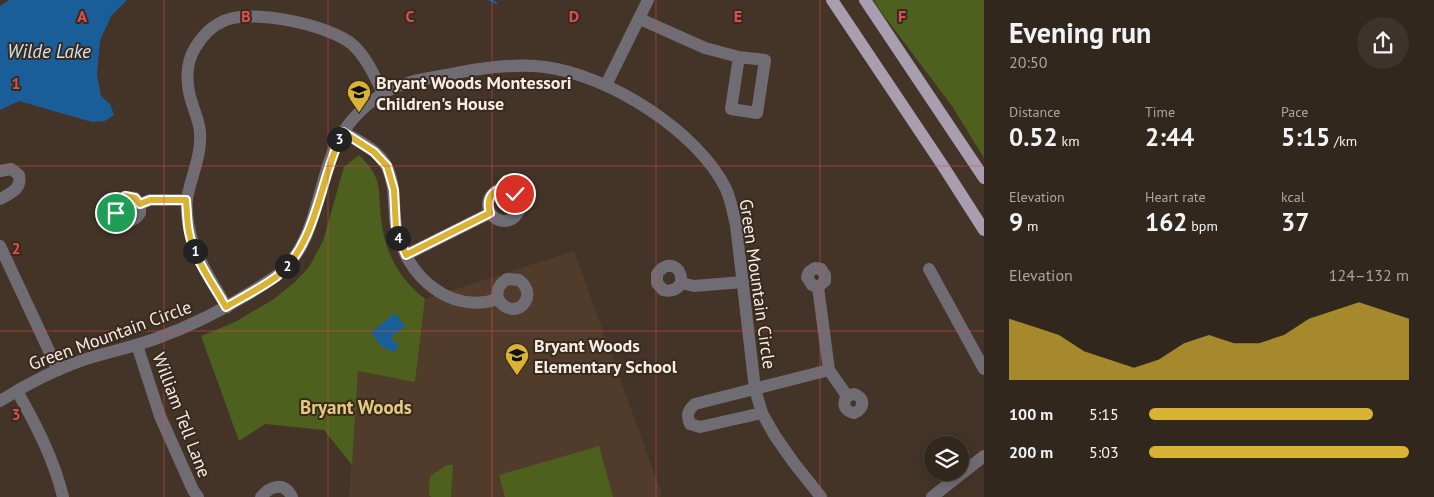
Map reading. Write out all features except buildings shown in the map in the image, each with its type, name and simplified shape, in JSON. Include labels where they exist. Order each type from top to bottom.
[{"type":"main road","points":[[832,0],[944,166],[984,230]]},
{"type":"main road","points":[[865,0],[984,178]]},
{"type":"street","points":[[606,85],[648,0]]},
{"type":"street","points":[[226,307],[198,258],[189,232],[186,200],[197,164],[200,141],[198,117],[189,92],[187,77],[189,61],[195,48],[214,26],[239,16],[255,16],[310,24],[333,32],[353,46],[371,69],[383,93]]},
{"type":"street","points":[[640,19],[698,46],[740,57]]},
{"type":"street","name":"Green Mountain Circle","points":[[0,400],[34,381],[85,359],[137,345],[182,328],[226,307],[277,276],[291,261],[308,230],[334,148],[343,132],[366,105],[383,93],[399,85],[478,68],[546,67],[568,72],[606,85],[628,97],[668,125],[704,156],[717,173],[732,206],[755,389],[762,413],[781,446],[821,497]]},
{"type":"street","points":[[343,132],[374,152],[387,166],[394,190],[396,229],[406,255],[414,269],[428,285],[448,297],[474,303],[485,304],[498,299]]},
{"type":"street","points":[[0,171],[11,169],[20,175],[20,180],[15,191],[0,199]]},
{"type":"street","points":[[140,204],[150,200],[186,200]]},
{"type":"street","points":[[406,255],[490,213]]},
{"type":"street","points":[[0,246],[58,370]]},
{"type":"street","points":[[929,269],[984,369]]},
{"type":"street","points":[[681,283],[694,286],[743,282]]},
{"type":"street","points":[[818,287],[829,370],[847,396]]},
{"type":"street","name":"William Tell Lane","points":[[137,345],[160,416],[192,490],[198,497]]},
{"type":"street","points":[[762,413],[700,427],[690,424],[688,418],[688,413],[695,404],[829,370]]},
{"type":"street","points":[[17,391],[36,425],[49,454],[63,497]]},
{"type":"street","points":[[932,497],[984,456]]},
{"type":"street","points":[[261,497],[268,489],[273,487],[286,490],[292,497]]},
{"type":"shaded area","name":"Bryant Woods Elementary School","points":[[574,251],[662,495],[659,497],[349,497],[358,371],[415,381],[425,299]]},
{"type":"green space","points":[[874,0],[984,0],[984,158],[952,106]]},
{"type":"green space","points":[[359,155],[376,177],[385,242],[389,253],[400,273],[425,299],[415,382],[358,371],[352,465],[324,430],[265,424],[239,441],[201,336],[235,322],[274,299],[295,282],[309,267],[323,241],[344,167]]},
{"type":"green space","points":[[599,446],[613,497],[505,497],[499,475]]},
{"type":"green space","points":[[447,465],[453,465],[451,497],[431,497],[429,494],[430,476]]},
{"type":"water","name":"Wilde Lake","points":[[9,0],[127,0],[111,16],[100,41],[97,75],[101,96],[110,104],[114,115],[105,121],[92,122],[19,101],[0,110],[0,6]]},
{"type":"water","points":[[395,313],[405,326],[391,337],[399,347],[393,352],[381,346],[371,332]]},
{"type":"waterway","points":[[490,0],[496,3]]},
{"type":"place","name":"Bryant Woods Montessori Children's House","points":[[359,113]]},
{"type":"place","name":"Bryant Woods Elementary School","points":[[517,376]]},
{"type":"district","name":"Bryant Woods","points":[[356,407]]},
{"type":"route","points":[[116,213],[116,204],[125,196],[135,198],[140,204],[150,200],[186,200],[192,244],[226,307],[277,276],[291,261],[308,230],[334,148],[343,132],[363,143],[387,166],[394,190],[396,229],[406,255],[490,213],[489,197],[494,192],[501,189],[509,190],[515,194]]}]
